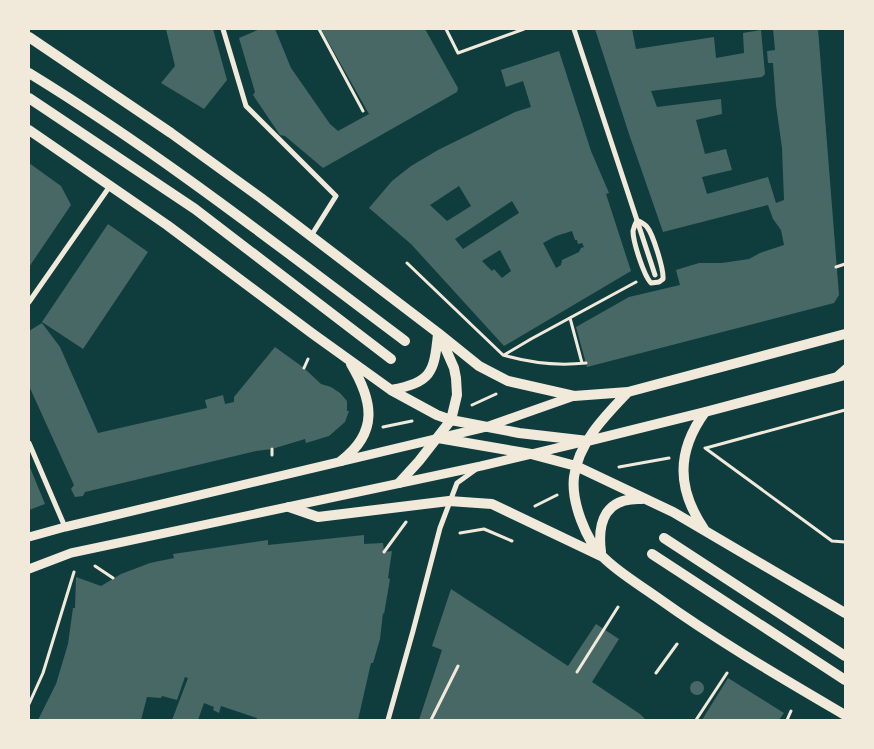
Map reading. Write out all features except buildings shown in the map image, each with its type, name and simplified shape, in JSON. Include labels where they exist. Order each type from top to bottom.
[{"type":"main road","points":[[29,37],[171,133],[311,236],[479,366],[508,382],[574,396],[628,392],[845,334]]},
{"type":"main road","points":[[29,73],[63,94],[211,196],[404,341]]},
{"type":"main road","points":[[29,98],[195,209],[391,359]]},
{"type":"main road","points":[[29,130],[167,225],[349,361],[391,390],[437,415],[452,420],[486,427],[588,441],[845,375]]},
{"type":"main road","points":[[391,390],[410,386],[423,380],[428,374],[433,363],[438,333]]},
{"type":"main road","points":[[399,483],[452,420],[457,395],[456,378],[454,368],[438,333]]},
{"type":"main road","points":[[341,461],[362,440],[369,413],[361,381],[349,361]]},
{"type":"main road","points":[[628,392],[602,420],[580,453],[576,466],[574,479],[580,516],[602,556],[616,569],[680,614],[845,715]]},
{"type":"main road","points":[[705,412],[689,438],[684,478],[688,500],[706,532]]},
{"type":"main road","points":[[438,438],[531,454],[576,466],[673,512],[845,613]]},
{"type":"main road","points":[[602,556],[599,535],[600,527],[603,518],[610,509],[621,502],[631,499],[648,501]]},
{"type":"main road","points":[[289,507],[318,517],[450,501],[492,504],[602,556]]},
{"type":"main road","points":[[664,538],[845,656]]},
{"type":"main road","points":[[652,554],[845,680]]},
{"type":"street","points":[[223,29],[246,106],[336,196],[311,236]]},
{"type":"street","points":[[574,29],[655,275]]},
{"type":"street","points":[[29,302],[110,186]]},
{"type":"street","points":[[637,220],[644,224],[650,232],[662,269],[663,279],[655,284],[646,276],[634,238],[634,227],[637,220]]},
{"type":"street","points":[[833,378],[845,367]]},
{"type":"street","points":[[29,537],[486,427],[574,396]]},
{"type":"street","points":[[29,569],[72,553],[482,466],[588,441]]},
{"type":"street","points":[[29,443],[65,527]]},
{"type":"street","points":[[388,720],[414,631],[440,528],[457,483],[482,466]]},
{"type":"path","points":[[319,29],[363,111]]},
{"type":"path","points":[[446,29],[458,53],[524,29]]},
{"type":"path","points":[[407,263],[503,355],[522,361],[564,365],[584,363],[570,318]]},
{"type":"path","points":[[836,267],[845,264]]},
{"type":"path","points":[[503,355],[640,281],[647,286],[655,284]]},
{"type":"path","points":[[304,368],[308,359]]},
{"type":"path","points":[[470,406],[499,392]]},
{"type":"path","points":[[845,410],[705,448],[832,541],[845,542]]},
{"type":"path","points":[[386,426],[412,421]]},
{"type":"path","points":[[272,449],[272,455]]},
{"type":"path","points":[[611,469],[672,457]]},
{"type":"path","points":[[530,509],[557,495]]},
{"type":"path","points":[[384,552],[408,520]]},
{"type":"path","points":[[460,533],[484,529],[512,541]]},
{"type":"path","points":[[95,566],[113,578]]},
{"type":"path","points":[[29,704],[43,673],[74,572]]},
{"type":"path","points":[[577,672],[618,607]]},
{"type":"path","points":[[656,673],[677,644]]},
{"type":"path","points":[[431,720],[458,666]]},
{"type":"path","points":[[696,720],[724,681],[727,673]]},
{"type":"path","points":[[782,716],[787,720],[791,712]]}]
